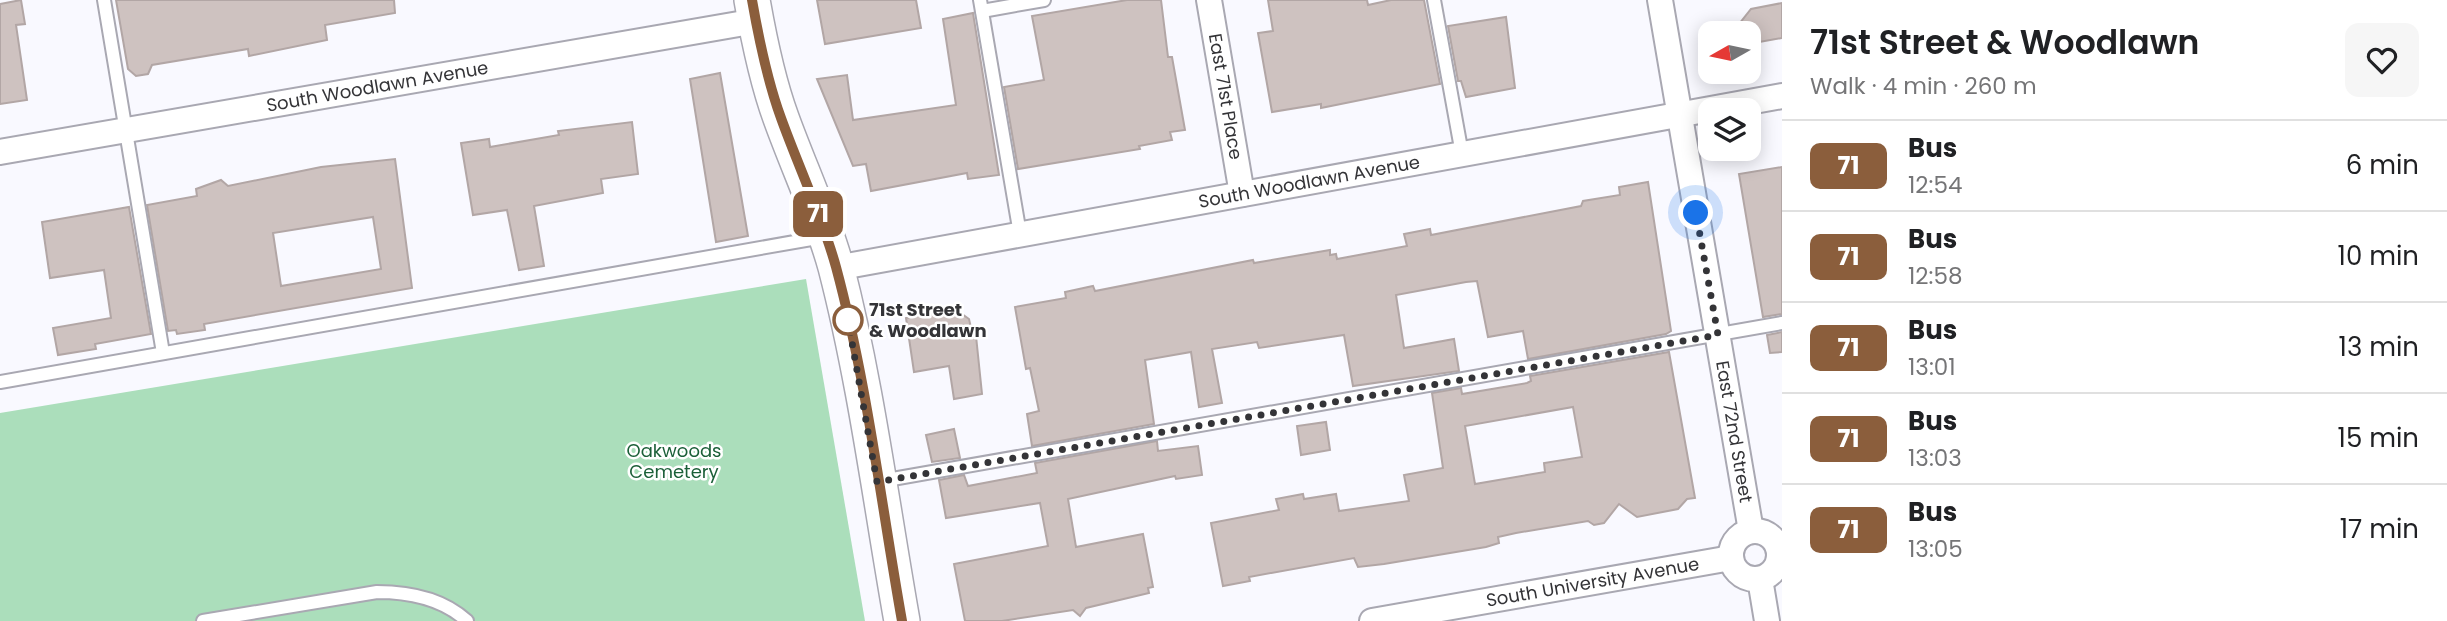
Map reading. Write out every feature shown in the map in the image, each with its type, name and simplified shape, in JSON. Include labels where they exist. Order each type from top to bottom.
[{"type":"main road","points":[[754,11],[780,116],[831,252],[902,621]]},
{"type":"street","name":"East 71st Place","points":[[1209,0],[1242,194]]},
{"type":"street","name":"East 72nd Street","points":[[1660,0],[1751,531]]},
{"type":"street","name":"South Woodlawn Avenue","points":[[0,152],[754,11]]},
{"type":"street","name":"South Woodlawn Avenue","points":[[831,252],[1020,234],[1782,96]]},
{"type":"street","points":[[1751,531],[1765,532],[1780,548],[1776,567],[1760,579],[1744,577],[1733,565],[1731,558],[1738,537],[1751,531]]},
{"type":"street","name":"South University Avenue","points":[[1372,621],[1731,558]]},
{"type":"street","points":[[1760,579],[1767,621]]},
{"type":"lane","points":[[104,0],[163,353]]},
{"type":"lane","points":[[1020,234],[981,6],[1044,0]]},
{"type":"lane","points":[[1434,0],[1462,154]]},
{"type":"lane","points":[[0,382],[163,353],[831,252]]},
{"type":"lane","points":[[877,482],[1782,323]]},
{"type":"lane","points":[[203,621],[377,592],[404,592],[435,600],[467,621]]},
{"type":"green space","name":"Oakwoods Cemetery","points":[[806,279],[865,621],[0,621],[0,413]]},
{"type":"building","points":[[21,0],[25,24],[16,25],[27,100],[0,104],[0,4]]},
{"type":"building","points":[[116,0],[394,0],[395,13],[325,25],[327,40],[249,56],[248,49],[152,65],[148,74],[136,76],[128,69]]},
{"type":"building","points":[[817,0],[916,0],[921,28],[825,44]]},
{"type":"building","points":[[1127,0],[1161,0],[1168,57],[1172,57],[1185,130],[1170,132],[1172,140],[1139,146],[1140,149],[1018,169],[1004,87],[1044,80],[1032,16]]},
{"type":"building","points":[[1268,0],[1367,0],[1368,5],[1391,0],[1424,0],[1440,84],[1321,108],[1321,104],[1272,112],[1258,33],[1273,31]]},
{"type":"building","points":[[1782,3],[1782,38],[1761,42],[1761,21],[1742,21],[1751,9]]},
{"type":"building","points":[[973,13],[999,175],[968,179],[967,173],[871,191],[866,164],[853,166],[817,79],[847,75],[853,120],[956,105],[943,19]]},
{"type":"building","points":[[1506,17],[1515,88],[1466,97],[1461,81],[1458,81],[1448,26]]},
{"type":"building","points":[[720,73],[748,236],[716,242],[690,79]]},
{"type":"building","points":[[632,122],[638,174],[601,179],[603,193],[534,206],[544,266],[519,270],[507,210],[473,215],[461,143],[489,139],[490,147],[559,135],[558,131]]},
{"type":"building","points":[[395,159],[412,288],[204,324],[205,330],[177,334],[176,330],[168,331],[147,205],[197,196],[196,189],[221,180],[228,186],[321,167]],"holes":[[[373,217],[381,269],[281,286],[273,233]]]},
{"type":"building","points":[[1782,167],[1782,314],[1763,317],[1739,174]]},
{"type":"building","points":[[1648,182],[1671,331],[1666,334],[1528,359],[1523,331],[1488,337],[1477,281],[1466,282],[1396,295],[1404,348],[1454,339],[1459,371],[1353,386],[1344,335],[1259,348],[1257,342],[1212,349],[1222,403],[1199,407],[1191,352],[1145,360],[1154,424],[1032,446],[1027,414],[1039,411],[1030,368],[1026,369],[1015,307],[1066,298],[1065,292],[1093,286],[1095,291],[1253,260],[1254,263],[1330,250],[1330,255],[1336,254],[1337,259],[1407,246],[1404,234],[1430,229],[1431,235],[1581,206],[1583,201],[1620,195],[1619,187]]},
{"type":"building","points":[[129,207],[151,334],[95,344],[96,349],[58,355],[53,328],[111,318],[104,270],[50,278],[42,222]]},
{"type":"building","points":[[936,313],[937,316],[962,314],[969,319],[972,332],[976,336],[982,394],[954,399],[949,366],[914,372],[906,318]]},
{"type":"building","points":[[1782,332],[1782,352],[1770,353],[1767,335]]},
{"type":"building","points":[[1669,352],[1695,498],[1687,499],[1678,509],[1637,517],[1619,504],[1604,523],[1594,525],[1588,521],[1516,533],[1498,537],[1499,543],[1486,547],[1358,567],[1354,558],[1249,577],[1250,581],[1223,586],[1211,523],[1279,510],[1276,499],[1303,494],[1304,499],[1336,494],[1339,511],[1409,501],[1404,475],[1443,468],[1432,393],[1461,388],[1462,394],[1527,383],[1531,381],[1530,376]],"holes":[[[1573,407],[1582,457],[1544,463],[1545,472],[1475,484],[1465,426]]]},
{"type":"building","points":[[1326,422],[1330,450],[1301,455],[1297,426]]},
{"type":"building","points":[[954,429],[960,458],[932,462],[926,435]]},
{"type":"building","points":[[1157,441],[1158,451],[1198,446],[1202,475],[1176,479],[1175,476],[1068,499],[1076,547],[1143,534],[1153,587],[1148,588],[1149,593],[1086,608],[1080,616],[1073,610],[1002,621],[965,621],[954,564],[1048,546],[1040,503],[946,518],[939,480],[964,475],[968,486],[1037,473],[1035,463]]},
{"type":"bus line","name":"71","points":[[752,0],[765,64],[780,116],[822,223],[836,268],[853,345],[902,621]]},
{"type":"place","name":"71st Street & Woodlawn","points":[[848,320]]},
{"type":"route","points":[[848,320],[877,482],[1718,335],[1696,213]]}]
